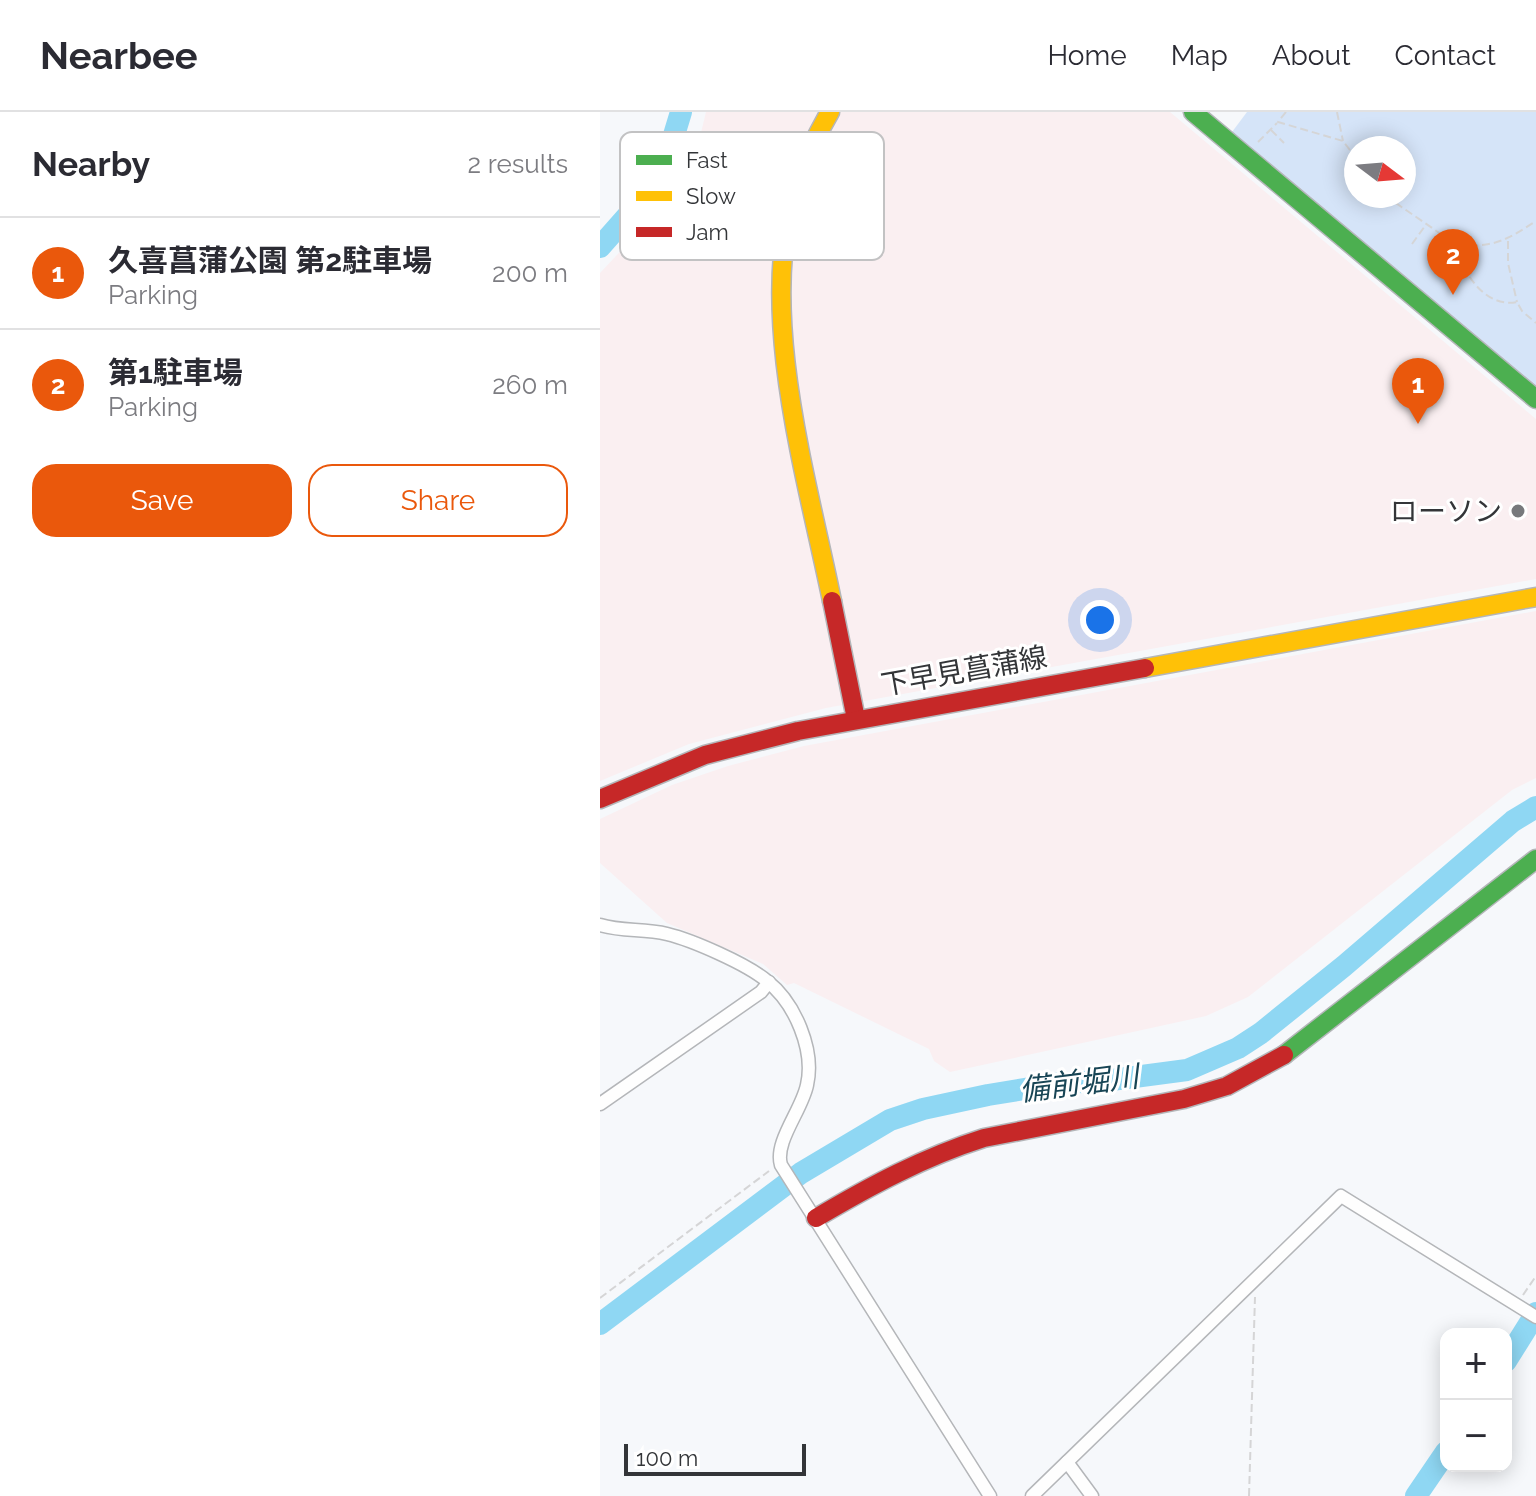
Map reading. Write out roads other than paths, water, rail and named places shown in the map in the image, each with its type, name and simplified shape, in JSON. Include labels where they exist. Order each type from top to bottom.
[{"type":"street","points":[[819,132],[830,112]]},
{"type":"street","points":[[1193,112],[1536,399]]},
{"type":"street","points":[[782,260],[781,317],[787,378],[856,719]]},
{"type":"street","name":"下早見菖蒲線","points":[[600,799],[705,755],[749,742],[856,719],[1536,597]]},
{"type":"street","points":[[812,1213],[956,1146],[1184,1099],[1227,1086],[1250,1075],[1278,1060],[1318,1031],[1536,859]]},
{"type":"street","points":[[600,925],[672,935],[753,971],[769,982],[803,1034],[810,1056],[806,1091],[779,1149],[781,1164],[990,1496]]},
{"type":"street","points":[[600,1104],[761,992],[769,982]]},
{"type":"street","points":[[1032,1496],[1341,1196],[1536,1317]]},
{"type":"street","points":[[1067,1462],[1092,1496]]},
{"type":"waterway","points":[[675,132],[681,112]]},
{"type":"waterway","points":[[600,247],[620,224]]},
{"type":"waterway","name":"備前堀川","points":[[600,1324],[801,1173],[890,1120],[923,1109],[988,1095],[1061,1083],[1104,1081],[1187,1070],[1238,1048],[1344,966],[1513,821],[1536,807]]},
{"type":"waterway","points":[[1512,1351],[1536,1313]]},
{"type":"waterway","points":[[1416,1496],[1440,1461]]},
{"type":"place","name":"第1駐車場","points":[[1453,295]]},
{"type":"place","name":"久喜菖蒲公園 第2駐車場","points":[[1418,424]]},
{"type":"place","name":"ローソン","points":[[1518,511]]}]
